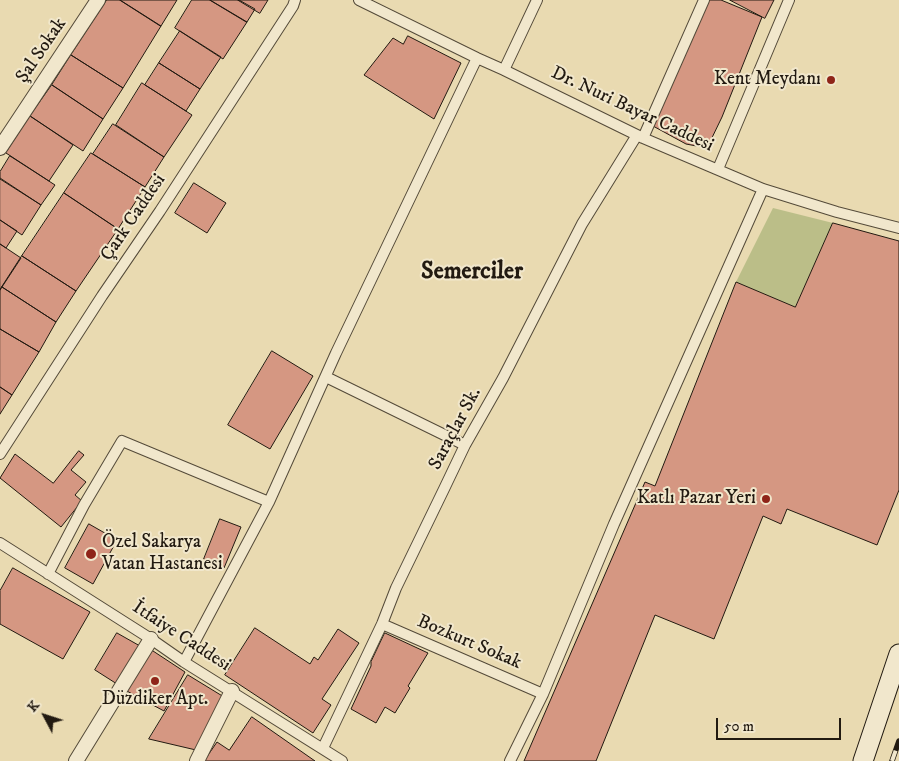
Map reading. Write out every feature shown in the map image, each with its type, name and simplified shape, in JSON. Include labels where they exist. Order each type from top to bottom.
[{"type":"main road","points":[[862,761],[899,654]]},
{"type":"street","name":"Şal Sokak","points":[[0,148],[98,0]]},
{"type":"street","name":"Çark Caddesi","points":[[0,454],[102,296],[160,211],[293,6],[295,0]]},
{"type":"street","name":"Dr. Nuri Bayar Caddesi","points":[[359,0],[640,136],[718,170],[763,189],[837,212],[899,228]]},
{"type":"street","points":[[504,70],[537,0]]},
{"type":"street","name":"Saraçlar Sk.","points":[[322,748],[382,624],[396,588],[465,444],[502,378],[578,231],[640,136],[704,0]]},
{"type":"street","points":[[718,170],[789,0]]},
{"type":"street","points":[[184,662],[269,502],[336,354],[477,58]]},
{"type":"street","points":[[510,761],[543,694],[614,524],[763,189]]},
{"type":"street","points":[[326,377],[465,444]]},
{"type":"street","points":[[48,574],[84,505],[122,441],[269,502]]},
{"type":"street","name":"İtfaiye Caddesi","points":[[0,543],[342,761]]},
{"type":"street","name":"Bozkurt Sokak","points":[[382,624],[543,694]]},
{"type":"street","points":[[76,761],[151,639]]},
{"type":"street","points":[[197,761],[232,691]]},
{"type":"green space","points":[[773,208],[833,223],[795,307],[736,282]]},
{"type":"building","points":[[107,0],[120,0],[161,26],[123,88],[71,55]]},
{"type":"building","points":[[120,0],[177,0],[161,26]]},
{"type":"building","points":[[192,0],[210,0],[247,22],[223,59],[175,28]]},
{"type":"building","points":[[210,0],[239,0],[255,9],[247,22]]},
{"type":"building","points":[[238,0],[268,0],[260,13]]},
{"type":"building","points":[[708,0],[721,0],[762,17],[722,117],[707,148],[686,144],[653,126]]},
{"type":"building","points":[[730,0],[774,0],[765,18]]},
{"type":"building","points":[[180,31],[221,57],[200,89],[159,63]]},
{"type":"building","points":[[408,36],[461,63],[434,119],[364,75],[393,38],[403,44]]},
{"type":"building","points":[[71,55],[123,88],[103,119],[52,85]]},
{"type":"building","points":[[159,63],[200,89],[186,111],[145,85]]},
{"type":"building","points":[[142,83],[192,115],[164,157],[116,125]]},
{"type":"building","points":[[52,85],[103,119],[83,151],[30,116]]},
{"type":"building","points":[[30,116],[73,145],[49,181],[6,153]]},
{"type":"building","points":[[113,124],[164,157],[145,187],[93,154]]},
{"type":"building","points":[[91,153],[145,187],[118,229],[64,193]]},
{"type":"building","points":[[10,156],[55,185],[41,205],[0,178],[0,172]]},
{"type":"building","points":[[0,179],[41,205],[22,235],[0,220]]},
{"type":"building","points":[[194,183],[226,203],[207,233],[175,213]]},
{"type":"building","points":[[64,193],[118,229],[76,291],[22,256]]},
{"type":"building","points":[[0,220],[17,231],[6,248],[0,244]]},
{"type":"building","name":"Katlı Pazar Yeri","points":[[833,223],[899,241],[899,490],[877,545],[787,509],[781,524],[763,516],[714,639],[655,615],[596,761],[524,761],[645,482],[655,486],[736,282],[795,307]]},
{"type":"building","points":[[0,244],[21,258],[0,290]]},
{"type":"building","points":[[22,256],[76,291],[56,322],[2,287]]},
{"type":"building","points":[[2,287],[56,322],[39,352],[0,329],[0,290]]},
{"type":"building","points":[[0,329],[39,352],[12,395],[0,387]]},
{"type":"building","points":[[272,351],[313,376],[270,449],[228,425]]},
{"type":"building","points":[[0,387],[12,395],[0,414]]},
{"type":"building","points":[[79,451],[84,455],[71,470],[86,482],[75,495],[82,501],[61,527],[0,478],[15,454],[53,483]]},
{"type":"building","points":[[220,519],[241,527],[224,568],[204,559]]},
{"type":"building","name":"Özel Sakarya Vatan Hastanesi","points":[[89,524],[117,540],[93,584],[65,568]]},
{"type":"building","points":[[13,568],[90,612],[63,659],[0,624],[0,591]]},
{"type":"building","points":[[255,628],[310,664],[314,657],[318,660],[338,629],[359,643],[322,699],[331,705],[313,733],[225,675]]},
{"type":"building","points":[[117,633],[140,646],[117,684],[95,670]]},
{"type":"building","points":[[385,633],[428,653],[408,686],[410,688],[395,713],[385,707],[376,723],[351,709]]},
{"type":"building","name":"Düzdiker Apt.","points":[[150,649],[185,672],[164,711],[125,690]]},
{"type":"building","points":[[188,675],[224,697],[196,750],[149,739]]},
{"type":"building","points":[[252,717],[315,761],[204,761],[217,742],[229,750]]},
{"type":"railway","points":[[892,761],[899,741]]},
{"type":"place","name":"Kent Meydanı","points":[[831,80]]},
{"type":"place","name":"Katlı Pazar Yeri","points":[[766,499]]},
{"type":"place","name":"Özel Sakarya Vatan Hastanesi","points":[[91,554]]},
{"type":"place","name":"Düzdiker Apt.","points":[[155,681]]},
{"type":"district","name":"Semerciler","points":[[472,273]]}]
